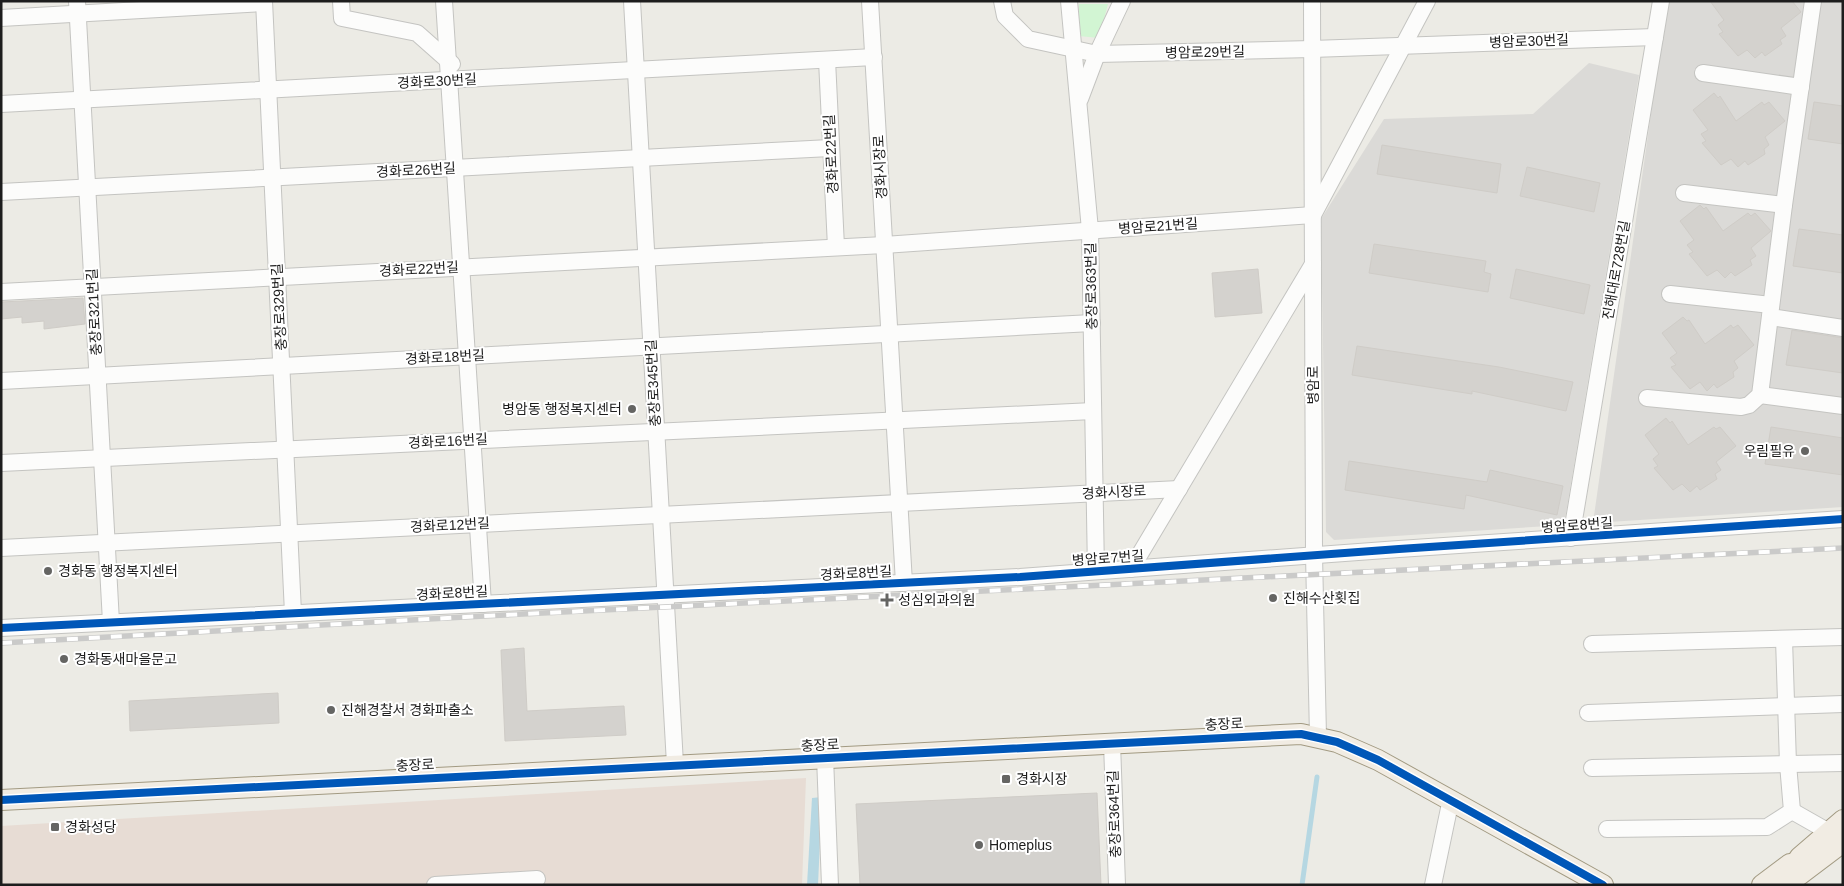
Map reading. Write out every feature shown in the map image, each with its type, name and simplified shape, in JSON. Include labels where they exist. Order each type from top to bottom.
[{"type":"main road","name":"충장로","points":[[1,800],[1276,734],[1318,736],[1378,760],[1603,885]]},
{"type":"main road","points":[[1786,885],[1805,870],[1838,832]]},
{"type":"main road","points":[[1762,885],[1805,870]]},
{"type":"main road","points":[[1781,885],[1805,870]]},
{"type":"street","points":[[341,1],[342,18],[417,33],[468,79]]},
{"type":"street","points":[[444,1],[483,604]]},
{"type":"street","name":"충장로345번길","points":[[632,1],[675,764]]},
{"type":"street","name":"경화시장로","points":[[870,1],[904,583]]},
{"type":"street","points":[[1002,1],[1005,16],[1028,39],[1097,54]]},
{"type":"street","name":"충장로363번길","points":[[1069,1],[1090,230],[1096,572]]},
{"type":"street","points":[[1079,101],[1097,54],[1122,1]]},
{"type":"street","name":"병암로","points":[[1312,1],[1314,555],[1318,736]]},
{"type":"street","points":[[1403,46],[1427,1]]},
{"type":"street","name":"진해대로728번길","points":[[1571,538],[1661,1]]},
{"type":"street","points":[[1647,398],[1741,407],[1749,404],[1760,395],[1813,1]]},
{"type":"street","points":[[1,18],[77,7],[264,2]]},
{"type":"street","name":"충장로329번길","points":[[264,2],[293,613]]},
{"type":"street","name":"충장로321번길","points":[[77,7],[111,622]]},
{"type":"street","name":"병암로30번길","points":[[1312,49],[1655,37]]},
{"type":"street","name":"병암로","points":[[1313,215],[1403,46]]},
{"type":"street","name":"병암로29번길","points":[[1097,54],[1312,49]]},
{"type":"street","name":"경화로30번길","points":[[1,104],[874,57]]},
{"type":"street","name":"경화로22번길","points":[[826,60],[836,247]]},
{"type":"street","points":[[1703,73],[1801,86]]},
{"type":"street","name":"경화로26번길","points":[[1,192],[830,148]]},
{"type":"street","points":[[1684,193],[1784,206]]},
{"type":"street","name":"병암로21번길","points":[[884,245],[1313,215]]},
{"type":"street","name":"경화로22번길","points":[[1,292],[884,245]]},
{"type":"street","name":"병암로7번길","points":[[1131,569],[1313,264]]},
{"type":"street","points":[[1670,294],[1770,311],[1843,328]]},
{"type":"street","points":[[890,333],[1092,323]]},
{"type":"street","name":"경화로18번길","points":[[1,381],[890,333]]},
{"type":"street","points":[[1760,395],[1843,406]]},
{"type":"street","points":[[894,420],[1093,411]]},
{"type":"street","name":"경화로16번길","points":[[1,463],[894,420]]},
{"type":"street","name":"경화시장로","points":[[899,502],[1179,489]]},
{"type":"street","name":"경화로12번길","points":[[1,548],[899,502]]},
{"type":"street","name":"병암로8번길","points":[[1314,555],[1843,519]]},
{"type":"street","name":"병암로7번길","points":[[904,583],[1096,572],[1314,555]]},
{"type":"street","name":"경화로8번길","points":[[1,628],[904,583]]},
{"type":"street","points":[[1592,644],[1843,637]]},
{"type":"street","points":[[1784,639],[1785,706],[1792,811]]},
{"type":"street","points":[[1588,713],[1843,704]]},
{"type":"street","name":"충장로364번길","points":[[1112,743],[1117,885]]},
{"type":"street","points":[[825,757],[830,885]]},
{"type":"street","points":[[1592,768],[1843,763]]},
{"type":"street","points":[[1433,885],[1451,799]]},
{"type":"street","points":[[1607,829],[1767,827],[1792,811]]},
{"type":"street","points":[[1792,811],[1838,832]]},
{"type":"street","points":[[435,885],[537,879]]},
{"type":"shaded area","points":[[1667,1],[1843,1],[1843,507],[1593,523]]},
{"type":"shaded area","points":[[1589,63],[1639,75],[1564,525],[1334,540],[1326,532],[1321,219],[1384,119],[1533,114]]},
{"type":"shaded area","points":[[806,778],[802,885],[1,885],[1,826]]},
{"type":"green space","points":[[1079,4],[1108,4],[1099,38],[1079,36]]},
{"type":"water","points":[[822,797],[818,885],[807,885],[812,798]]},
{"type":"building","points":[[1710,1],[1792,1],[1801,12],[1781,28],[1786,36],[1780,40],[1782,44],[1765,56],[1762,52],[1755,58],[1747,50],[1738,56],[1719,34],[1723,32],[1718,25],[1724,20]]},
{"type":"building","points":[[1714,93],[1718,98],[1720,96],[1736,121],[1762,102],[1764,105],[1769,102],[1785,121],[1765,137],[1769,145],[1764,149],[1765,154],[1748,165],[1745,161],[1738,167],[1731,159],[1721,165],[1702,143],[1706,141],[1701,134],[1708,130],[1693,110]]},
{"type":"building","points":[[1814,102],[1843,106],[1843,144],[1808,139]]},
{"type":"building","points":[[1382,145],[1501,164],[1497,193],[1377,174]]},
{"type":"building","points":[[1527,167],[1600,183],[1594,212],[1520,196]]},
{"type":"building","points":[[1700,205],[1704,209],[1706,207],[1723,231],[1748,213],[1751,216],[1755,213],[1771,231],[1751,248],[1756,256],[1750,260],[1752,265],[1735,276],[1731,272],[1725,278],[1717,270],[1707,276],[1689,254],[1693,252],[1687,245],[1694,240],[1680,221]]},
{"type":"building","points":[[1799,229],[1843,235],[1843,273],[1793,266]]},
{"type":"building","points":[[1374,244],[1486,261],[1484,272],[1491,274],[1488,292],[1369,273]]},
{"type":"building","points":[[1258,269],[1262,313],[1215,317],[1212,273]]},
{"type":"building","points":[[1516,269],[1590,285],[1584,314],[1510,298]]},
{"type":"building","points":[[83,298],[85,324],[44,329],[44,321],[22,323],[22,317],[1,319],[1,302]]},
{"type":"building","points":[[1683,317],[1687,321],[1689,320],[1705,344],[1731,325],[1733,328],[1738,325],[1754,345],[1734,361],[1738,368],[1733,372],[1734,377],[1717,388],[1714,384],[1707,391],[1700,382],[1690,389],[1671,367],[1676,365],[1670,358],[1677,353],[1662,333]]},
{"type":"building","points":[[1792,330],[1843,338],[1843,373],[1786,365]]},
{"type":"building","points":[[1357,346],[1499,367],[1573,382],[1566,411],[1472,391],[1472,394],[1352,375]]},
{"type":"building","points":[[1666,418],[1670,423],[1672,421],[1688,445],[1714,427],[1716,429],[1720,427],[1736,446],[1716,462],[1721,470],[1715,474],[1717,479],[1700,490],[1697,486],[1690,492],[1682,484],[1673,490],[1654,468],[1658,466],[1653,459],[1659,454],[1645,435]]},
{"type":"building","name":"우림필유","points":[[1771,427],[1843,438],[1843,475],[1765,464]]},
{"type":"building","points":[[1349,461],[1487,482],[1490,470],[1563,486],[1557,515],[1466,495],[1464,509],[1345,490]]},
{"type":"building","points":[[524,648],[527,711],[624,706],[626,735],[505,741],[501,650]]},
{"type":"building","points":[[278,693],[279,723],[130,731],[129,701]]},
{"type":"building","name":"Homeplus","points":[[1097,793],[1101,885],[860,885],[856,804]]},
{"type":"waterway","points":[[1302,885],[1317,777]]},
{"type":"railway","points":[[1,643],[465,617],[1843,548]]},
{"type":"cycle path","points":[[1,628],[1020,577],[1843,519]]},
{"type":"cycle path","points":[[1,800],[1301,734],[1337,742],[1378,760],[1603,885]]},
{"type":"place","name":"병암동 행정복지센터","points":[[632,409]]},
{"type":"place","name":"우림필유","points":[[1805,451]]},
{"type":"place","name":"경화동 행정복지센터","points":[[48,571]]},
{"type":"place","name":"진해수산횟집","points":[[1273,598]]},
{"type":"place","name":"성심외과의원","points":[[887,600]]},
{"type":"place","name":"경화동새마을문고","points":[[64,659]]},
{"type":"place","name":"진해경찰서 경화파출소","points":[[331,710]]},
{"type":"place","name":"경화시장","points":[[1006,779]]},
{"type":"place","name":"경화성당","points":[[55,827]]},
{"type":"place","name":"Homeplus","points":[[979,845]]}]
